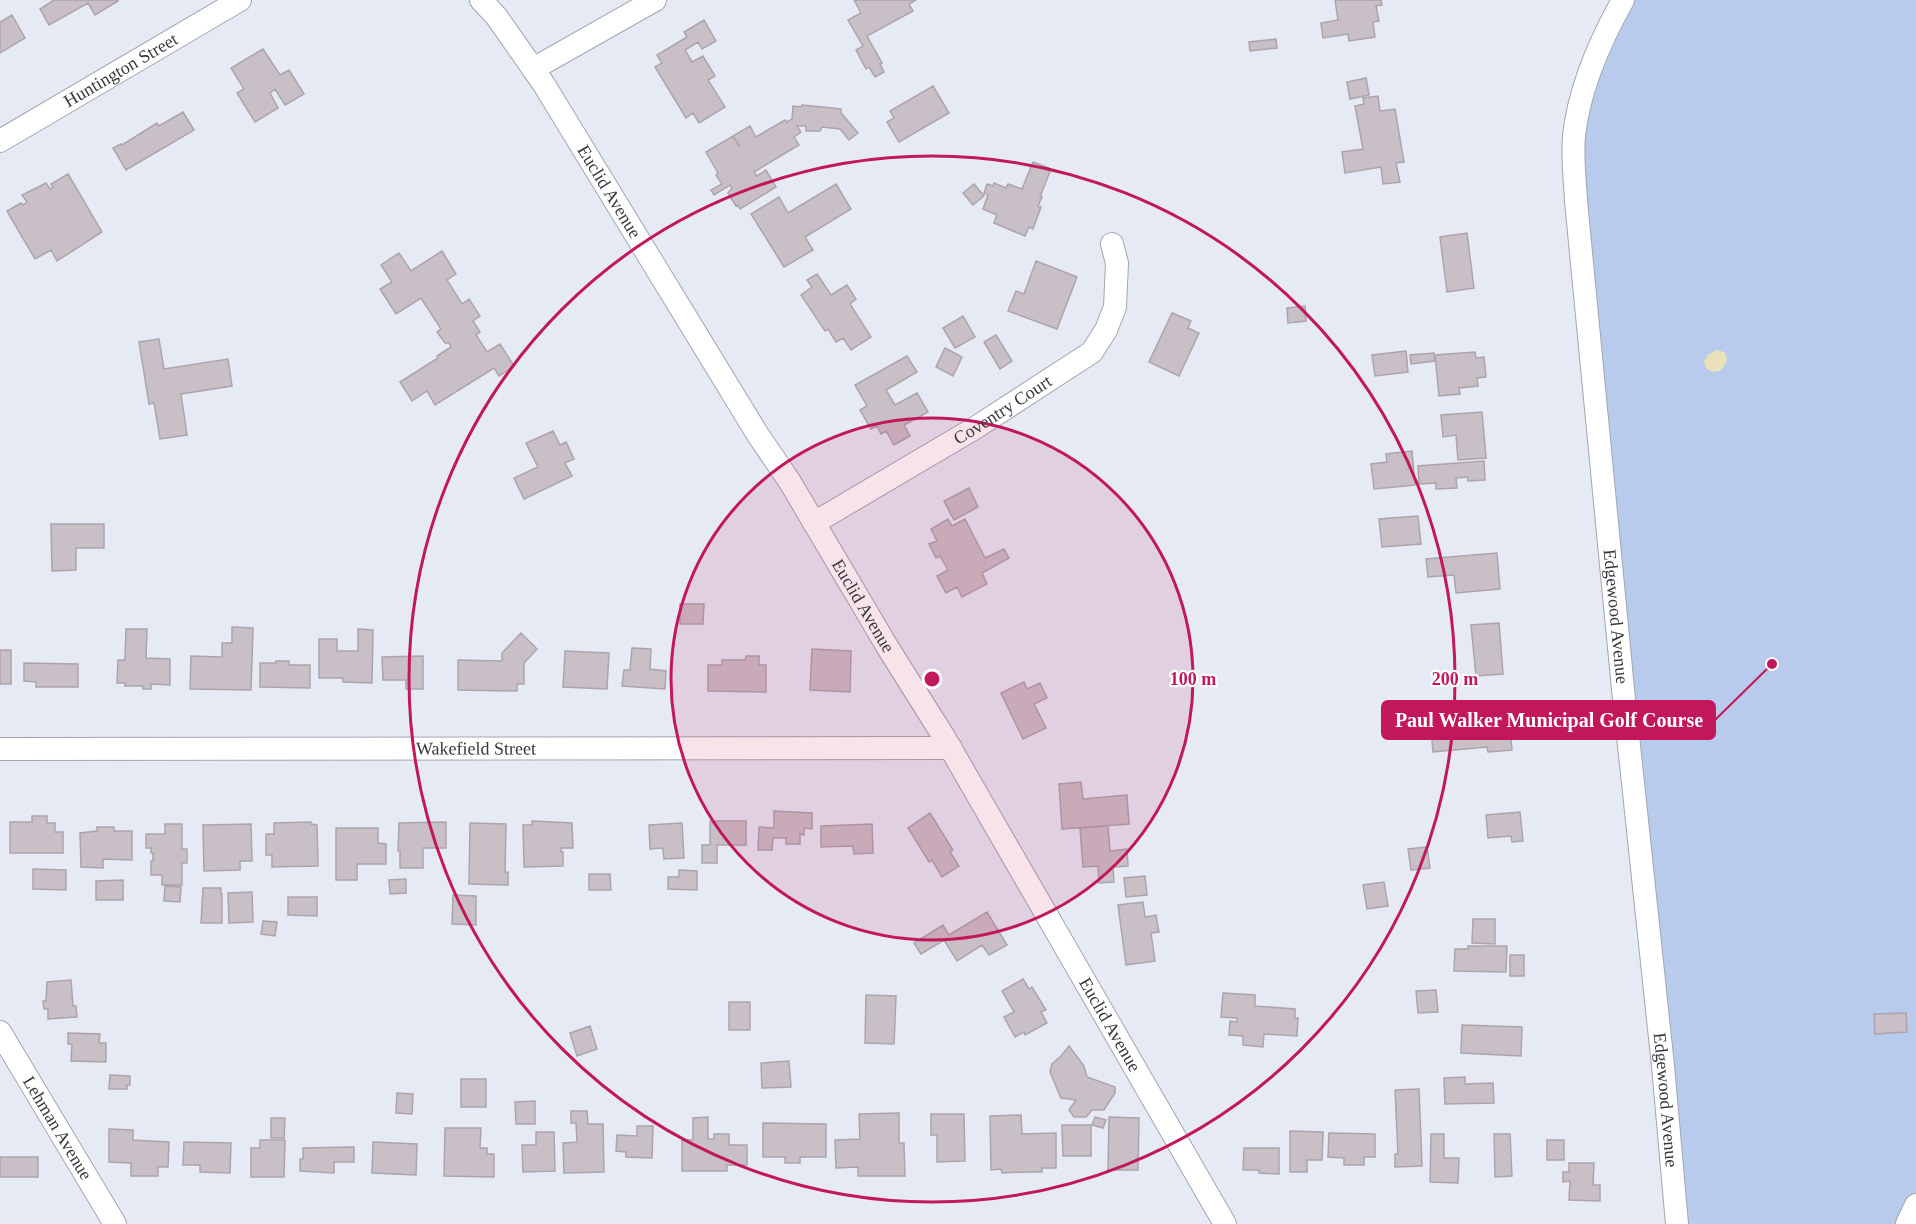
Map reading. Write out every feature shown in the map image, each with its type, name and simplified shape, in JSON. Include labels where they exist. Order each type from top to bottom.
[{"type":"street","name":"Huntington Street","points":[[0,141],[240,0]]},
{"type":"street","name":"Euclid Avenue","points":[[481,0],[496,16],[533,69],[951,748],[1225,1224]]},
{"type":"street","points":[[533,69],[655,0]]},
{"type":"street","name":"Edgewood Avenue","points":[[1623,0],[1590,72],[1577,117],[1574,137],[1576,201],[1677,1224]]},
{"type":"street","name":"Coventry Court","points":[[814,523],[975,428],[1092,352],[1106,330],[1115,307],[1118,263],[1112,244]]},
{"type":"street","name":"Wakefield Street","points":[[0,749],[951,748]]},
{"type":"street","name":"Lehman Avenue","points":[[0,1032],[115,1224]]},
{"type":"street","points":[[1907,1224],[1916,1205]]},
{"type":"shaded area","points":[[1630,0],[1916,0],[1916,1224],[1676,1224],[1579,105]]},
{"type":"sand","points":[[1716,350],[1724,352],[1726,361],[1720,371],[1712,372],[1706,368],[1704,362],[1708,355]]},
{"type":"building","points":[[54,0],[117,0],[95,15],[88,3],[49,25],[40,9]]},
{"type":"building","points":[[854,0],[916,0],[909,4],[913,11],[867,36],[882,63],[880,64],[884,72],[875,77],[869,67],[866,69],[856,50],[863,46],[848,20],[861,13]]},
{"type":"building","points":[[1335,0],[1381,0],[1382,5],[1376,6],[1379,21],[1373,22],[1375,37],[1349,41],[1348,34],[1323,38],[1321,23],[1338,20]]},
{"type":"building","points":[[12,15],[25,38],[0,53],[0,22]]},
{"type":"building","points":[[704,20],[716,41],[702,49],[698,42],[685,50],[692,62],[703,56],[715,76],[708,80],[725,107],[699,123],[693,113],[686,118],[655,67],[662,63],[657,55],[687,37],[684,32]]},
{"type":"building","points":[[1276,39],[1277,48],[1250,51],[1249,42]]},
{"type":"building","points":[[263,49],[280,75],[289,70],[304,94],[285,105],[275,89],[270,93],[278,108],[255,122],[237,93],[244,89],[231,68]]},
{"type":"building","points":[[1366,78],[1369,95],[1350,99],[1347,82]]},
{"type":"building","points":[[933,86],[949,113],[899,142],[887,122],[894,118],[890,111]]},
{"type":"building","points":[[1378,96],[1380,111],[1395,109],[1404,162],[1396,163],[1400,182],[1383,184],[1381,167],[1345,173],[1342,152],[1363,149],[1355,106],[1364,104],[1363,98]]},
{"type":"building","points":[[802,105],[841,109],[841,113],[858,133],[849,140],[840,129],[822,127],[820,131],[806,131],[806,126],[797,126],[801,132],[794,137],[799,145],[754,172],[757,176],[766,170],[776,187],[740,209],[728,193],[732,188],[730,185],[714,195],[711,190],[722,184],[706,152],[750,126],[756,137],[785,120],[787,122],[792,119],[793,106],[801,107]]},
{"type":"building","points":[[183,112],[194,130],[126,170],[113,148],[122,145],[157,123],[159,126]]},
{"type":"building","points":[[1033,162],[1051,169],[1040,197],[1042,197],[1038,206],[1041,207],[1033,229],[1029,227],[1025,236],[994,223],[997,215],[983,209],[988,195],[984,193],[987,184],[993,186],[994,183],[1006,188],[1008,184],[1022,189]]},
{"type":"building","points":[[68,174],[102,232],[57,261],[51,250],[35,259],[7,211],[27,202],[22,195],[46,183],[50,189],[53,187],[51,184]]},
{"type":"building","points":[[836,184],[851,209],[805,237],[813,250],[784,267],[751,214],[779,197],[788,213]]},
{"type":"building","points":[[974,184],[984,196],[973,205],[963,193]]},
{"type":"building","points":[[1467,233],[1474,288],[1447,292],[1440,237]]},
{"type":"building","points":[[442,251],[456,274],[447,280],[462,304],[469,299],[480,316],[473,321],[480,332],[476,335],[487,352],[500,344],[514,366],[499,376],[494,368],[435,405],[427,391],[412,401],[400,382],[451,347],[437,332],[441,329],[421,298],[396,314],[380,289],[392,282],[381,265],[399,253],[411,271]]},
{"type":"building","points":[[1036,261],[1077,277],[1057,329],[1008,311],[1016,291],[1024,294]]},
{"type":"building","points":[[817,274],[831,295],[847,285],[856,299],[850,304],[871,337],[851,350],[843,338],[836,342],[828,329],[825,331],[801,295],[812,287],[807,280]]},
{"type":"building","points":[[1305,306],[1306,321],[1288,323],[1287,308]]},
{"type":"building","points":[[1172,313],[1191,321],[1188,328],[1199,333],[1179,376],[1149,362]]},
{"type":"building","points":[[963,316],[975,337],[955,348],[943,328]]},
{"type":"building","points":[[996,335],[1012,361],[1000,369],[984,342]]},
{"type":"building","points":[[159,339],[164,369],[228,359],[232,386],[181,394],[187,435],[160,439],[154,403],[149,404],[139,342]]},
{"type":"building","points":[[945,348],[962,357],[953,376],[936,367]]},
{"type":"building","points":[[1406,351],[1408,372],[1375,376],[1372,355]]},
{"type":"building","points":[[1475,352],[1476,358],[1484,357],[1486,377],[1477,378],[1478,386],[1459,388],[1460,394],[1439,396],[1435,355]]},
{"type":"building","points":[[1434,353],[1435,361],[1411,364],[1410,355]]},
{"type":"building","points":[[907,356],[917,372],[886,390],[895,405],[917,393],[928,412],[904,425],[910,436],[894,445],[886,431],[881,434],[877,426],[871,429],[860,410],[867,406],[855,385]]},
{"type":"building","points":[[1482,412],[1486,458],[1458,460],[1456,435],[1443,437],[1441,415]]},
{"type":"building","points":[[553,431],[560,445],[566,442],[574,459],[565,463],[572,476],[524,499],[514,478],[538,467],[526,443]]},
{"type":"building","points":[[1412,451],[1415,485],[1374,489],[1371,464],[1387,462],[1386,454]]},
{"type":"building","points":[[1484,461],[1485,480],[1468,481],[1468,477],[1456,478],[1457,488],[1436,489],[1436,483],[1419,484],[1418,466]]},
{"type":"building","points":[[969,488],[978,507],[954,520],[944,501]]},
{"type":"building","points":[[1418,516],[1421,544],[1382,547],[1379,519]]},
{"type":"building","points":[[948,519],[952,526],[965,519],[985,558],[1004,549],[1009,558],[982,573],[987,584],[962,597],[957,587],[946,593],[937,576],[948,570],[940,556],[936,558],[929,544],[937,541],[931,529]]},
{"type":"building","points":[[51,524],[104,524],[104,548],[76,548],[76,570],[52,571]]},
{"type":"building","points":[[1497,553],[1500,589],[1456,593],[1454,575],[1428,577],[1426,559]]},
{"type":"building","points":[[680,604],[704,604],[703,624],[680,624]]},
{"type":"building","points":[[1499,623],[1503,674],[1476,676],[1471,625]]},
{"type":"building","points":[[232,627],[253,628],[251,690],[190,689],[191,656],[222,657],[222,643],[232,643]]},
{"type":"building","points":[[126,629],[147,629],[146,658],[170,659],[170,685],[151,684],[151,689],[143,689],[143,686],[125,686],[125,683],[117,683],[118,660],[125,660]]},
{"type":"building","points":[[358,629],[373,630],[372,683],[343,682],[343,678],[319,678],[319,639],[337,639],[337,651],[358,651]]},
{"type":"building","points":[[521,633],[537,649],[524,663],[524,684],[517,684],[517,691],[458,690],[458,660],[502,661],[502,653]]},
{"type":"building","points":[[632,648],[651,649],[650,669],[666,671],[665,689],[622,686],[624,670],[630,670]]},
{"type":"building","points":[[812,649],[851,651],[850,692],[810,690]]},
{"type":"building","points":[[0,650],[11,650],[11,684],[0,684]]},
{"type":"building","points":[[565,651],[609,653],[607,689],[563,687]]},
{"type":"building","points":[[423,656],[423,689],[406,689],[406,680],[383,680],[382,657]]},
{"type":"building","points":[[746,656],[759,656],[759,665],[766,665],[766,692],[708,691],[708,665],[722,665],[722,660],[745,660]]},
{"type":"building","points":[[276,661],[289,661],[289,665],[310,665],[310,688],[260,687],[260,663],[276,663]]},
{"type":"building","points":[[24,663],[78,664],[78,687],[36,687],[36,682],[24,681]]},
{"type":"building","points":[[1024,682],[1027,689],[1040,683],[1047,698],[1034,704],[1046,728],[1023,739],[1001,693]]},
{"type":"building","points":[[1508,709],[1512,750],[1488,752],[1487,747],[1433,752],[1431,728],[1489,722],[1488,711]]},
{"type":"building","points":[[1081,782],[1083,799],[1127,795],[1129,824],[1062,829],[1059,784]]},
{"type":"building","points":[[774,811],[812,813],[812,829],[804,828],[804,835],[800,834],[800,844],[786,844],[786,838],[773,838],[772,850],[758,850],[759,827],[774,828]]},
{"type":"building","points":[[1520,812],[1523,841],[1512,842],[1511,836],[1488,838],[1486,815]]},
{"type":"building","points":[[930,813],[953,850],[950,852],[959,866],[942,877],[932,860],[929,862],[908,828]]},
{"type":"building","points":[[32,816],[47,816],[47,823],[55,823],[55,832],[63,832],[63,853],[10,853],[10,822],[32,822]]},
{"type":"building","points":[[532,821],[572,823],[573,848],[561,848],[563,866],[524,867],[523,825],[532,825]]},
{"type":"building","points":[[710,821],[746,821],[746,845],[717,845],[717,863],[702,863],[702,845],[710,845]]},
{"type":"building","points":[[311,822],[317,825],[318,866],[272,867],[272,855],[266,855],[266,834],[274,834],[274,823]]},
{"type":"building","points":[[446,822],[446,848],[423,848],[423,868],[400,868],[399,823]]},
{"type":"building","points":[[470,823],[506,824],[505,872],[508,872],[508,885],[469,884]]},
{"type":"building","points":[[682,823],[684,858],[664,859],[663,848],[650,849],[649,825]]},
{"type":"building","points":[[165,824],[182,824],[182,849],[187,849],[187,863],[182,863],[182,885],[162,885],[162,875],[151,875],[153,853],[151,853],[151,848],[146,848],[146,834],[165,834]]},
{"type":"building","points":[[251,824],[252,861],[240,861],[240,870],[204,871],[203,825]]},
{"type":"building","points":[[872,824],[873,853],[854,854],[853,846],[821,847],[821,826]]},
{"type":"building","points":[[1108,826],[1110,851],[1127,849],[1128,866],[1113,867],[1114,882],[1099,883],[1098,866],[1083,867],[1080,828]]},
{"type":"building","points":[[97,827],[114,827],[114,831],[132,831],[132,860],[103,859],[103,868],[81,867],[80,833],[97,831]]},
{"type":"building","points":[[336,828],[378,828],[378,843],[386,844],[386,864],[357,864],[357,880],[336,880]]},
{"type":"building","points":[[1427,847],[1430,868],[1411,870],[1408,849]]},
{"type":"building","points":[[33,869],[66,870],[66,890],[33,889]]},
{"type":"building","points":[[679,870],[697,871],[697,890],[668,889],[668,877],[679,877]]},
{"type":"building","points":[[589,874],[610,874],[611,890],[589,890]]},
{"type":"building","points":[[1145,876],[1147,895],[1126,897],[1124,878]]},
{"type":"building","points":[[406,879],[406,893],[390,894],[389,880]]},
{"type":"building","points":[[123,880],[123,900],[96,900],[96,881]]},
{"type":"building","points":[[1384,882],[1388,906],[1367,909],[1363,885]]},
{"type":"building","points":[[165,886],[181,887],[180,902],[164,901]]},
{"type":"building","points":[[203,888],[221,888],[222,923],[201,923]]},
{"type":"building","points":[[252,892],[253,922],[229,923],[228,893]]},
{"type":"building","points":[[453,895],[476,896],[476,925],[452,924]]},
{"type":"building","points":[[288,897],[317,897],[317,916],[288,915]]},
{"type":"building","points":[[1143,902],[1145,917],[1156,915],[1159,932],[1151,933],[1155,961],[1126,965],[1118,905]]},
{"type":"building","points":[[987,912],[1007,945],[989,955],[982,945],[957,961],[944,940],[921,954],[914,943],[943,925],[949,935]]},
{"type":"building","points":[[1473,919],[1495,919],[1495,944],[1472,943]]},
{"type":"building","points":[[263,921],[277,922],[275,936],[261,934]]},
{"type":"building","points":[[1468,946],[1507,946],[1506,972],[1454,971],[1455,949],[1468,949]]},
{"type":"building","points":[[1510,955],[1524,955],[1524,976],[1510,976]]},
{"type":"building","points":[[1023,979],[1029,989],[1032,987],[1046,1010],[1041,1012],[1047,1023],[1025,1035],[1024,1032],[1015,1037],[1004,1017],[1014,1012],[1002,991]]},
{"type":"building","points":[[71,980],[73,1006],[76,1006],[77,1017],[48,1019],[48,1009],[44,1009],[43,1001],[46,1001],[47,982]]},
{"type":"building","points":[[1436,990],[1438,1012],[1418,1013],[1416,991]]},
{"type":"building","points":[[1223,993],[1255,995],[1255,1006],[1295,1009],[1295,1018],[1298,1018],[1297,1036],[1264,1034],[1263,1047],[1243,1045],[1243,1036],[1229,1035],[1230,1021],[1237,1022],[1237,1018],[1221,1017]]},
{"type":"building","points":[[866,995],[896,996],[894,1044],[865,1043]]},
{"type":"building","points":[[729,1002],[750,1002],[750,1030],[729,1030]]},
{"type":"building","points":[[1906,1013],[1907,1032],[1875,1034],[1874,1014]]},
{"type":"building","points":[[1462,1025],[1522,1027],[1521,1056],[1461,1053]]},
{"type":"building","points":[[590,1026],[597,1049],[577,1056],[570,1033]]},
{"type":"building","points":[[68,1033],[100,1034],[99,1043],[106,1043],[106,1062],[71,1061],[72,1044],[68,1044]]},
{"type":"building","points":[[1069,1046],[1084,1066],[1087,1077],[1115,1087],[1115,1093],[1104,1110],[1092,1110],[1086,1117],[1074,1117],[1069,1110],[1076,1100],[1061,1098],[1050,1072],[1052,1064]]},
{"type":"building","points":[[789,1061],[791,1087],[762,1088],[761,1063]]},
{"type":"building","points":[[110,1075],[130,1076],[130,1085],[127,1085],[127,1089],[109,1089]]},
{"type":"building","points":[[1465,1077],[1465,1084],[1493,1083],[1494,1103],[1445,1104],[1444,1078]]},
{"type":"building","points":[[461,1079],[486,1079],[486,1107],[461,1107]]},
{"type":"building","points":[[1419,1089],[1422,1166],[1395,1167],[1395,1154],[1398,1154],[1395,1090]]},
{"type":"building","points":[[397,1093],[413,1094],[412,1114],[396,1113]]},
{"type":"building","points":[[535,1101],[535,1124],[516,1124],[515,1102]]},
{"type":"building","points":[[571,1111],[587,1111],[588,1124],[603,1124],[604,1172],[564,1173],[563,1143],[577,1142],[576,1123],[571,1123]]},
{"type":"building","points":[[899,1113],[899,1143],[904,1143],[905,1176],[858,1176],[858,1167],[836,1168],[835,1140],[860,1139],[859,1114]]},
{"type":"building","points":[[931,1114],[964,1114],[965,1161],[937,1162],[937,1135],[931,1135]]},
{"type":"building","points":[[1021,1115],[1022,1134],[1056,1133],[1056,1168],[1042,1168],[1042,1172],[1002,1173],[1001,1169],[991,1170],[990,1116]]},
{"type":"building","points":[[708,1117],[708,1139],[714,1139],[714,1134],[729,1134],[729,1145],[747,1145],[747,1165],[727,1165],[727,1171],[682,1171],[682,1140],[693,1140],[693,1118]]},
{"type":"building","points":[[1095,1117],[1106,1120],[1103,1128],[1092,1125]]},
{"type":"building","points":[[1109,1117],[1139,1118],[1138,1170],[1108,1170]]},
{"type":"building","points":[[271,1118],[285,1118],[284,1138],[271,1138]]},
{"type":"building","points":[[763,1123],[826,1124],[826,1157],[800,1157],[800,1163],[785,1163],[785,1157],[763,1157]]},
{"type":"building","points":[[1062,1125],[1091,1125],[1091,1156],[1063,1156]]},
{"type":"building","points":[[637,1126],[653,1126],[652,1158],[626,1157],[626,1152],[616,1151],[617,1135],[637,1136]]},
{"type":"building","points":[[445,1128],[481,1128],[480,1148],[487,1148],[487,1154],[494,1154],[494,1177],[444,1176]]},
{"type":"building","points":[[109,1129],[133,1130],[133,1140],[169,1142],[168,1167],[158,1167],[158,1176],[131,1176],[131,1163],[109,1162]]},
{"type":"building","points":[[1290,1131],[1323,1132],[1322,1160],[1307,1160],[1307,1172],[1290,1172]]},
{"type":"building","points":[[536,1132],[554,1132],[555,1171],[523,1172],[522,1145],[536,1145]]},
{"type":"building","points":[[1329,1133],[1375,1134],[1375,1157],[1364,1157],[1364,1165],[1344,1165],[1344,1158],[1328,1157]]},
{"type":"building","points":[[1431,1134],[1444,1134],[1444,1158],[1459,1158],[1458,1183],[1430,1182]]},
{"type":"building","points":[[1494,1134],[1510,1134],[1512,1176],[1495,1177]]},
{"type":"building","points":[[260,1140],[285,1140],[284,1177],[251,1177],[251,1148],[260,1148]]},
{"type":"building","points":[[1547,1140],[1564,1140],[1564,1160],[1547,1160]]},
{"type":"building","points":[[184,1142],[231,1143],[230,1173],[200,1172],[200,1165],[183,1165]]},
{"type":"building","points":[[373,1142],[417,1144],[416,1175],[372,1173]]},
{"type":"building","points":[[354,1147],[354,1162],[334,1162],[334,1173],[300,1171],[303,1148]]},
{"type":"building","points":[[1244,1148],[1279,1148],[1279,1174],[1243,1170]]},
{"type":"building","points":[[0,1157],[38,1157],[38,1177],[0,1177]]},
{"type":"building","points":[[1569,1163],[1594,1163],[1593,1185],[1600,1185],[1600,1201],[1569,1200],[1570,1181],[1563,1182],[1563,1172],[1569,1172]]},
{"type":"place","name":"Paul Walker Municipal Golf Course","points":[[1772,664]]}]
